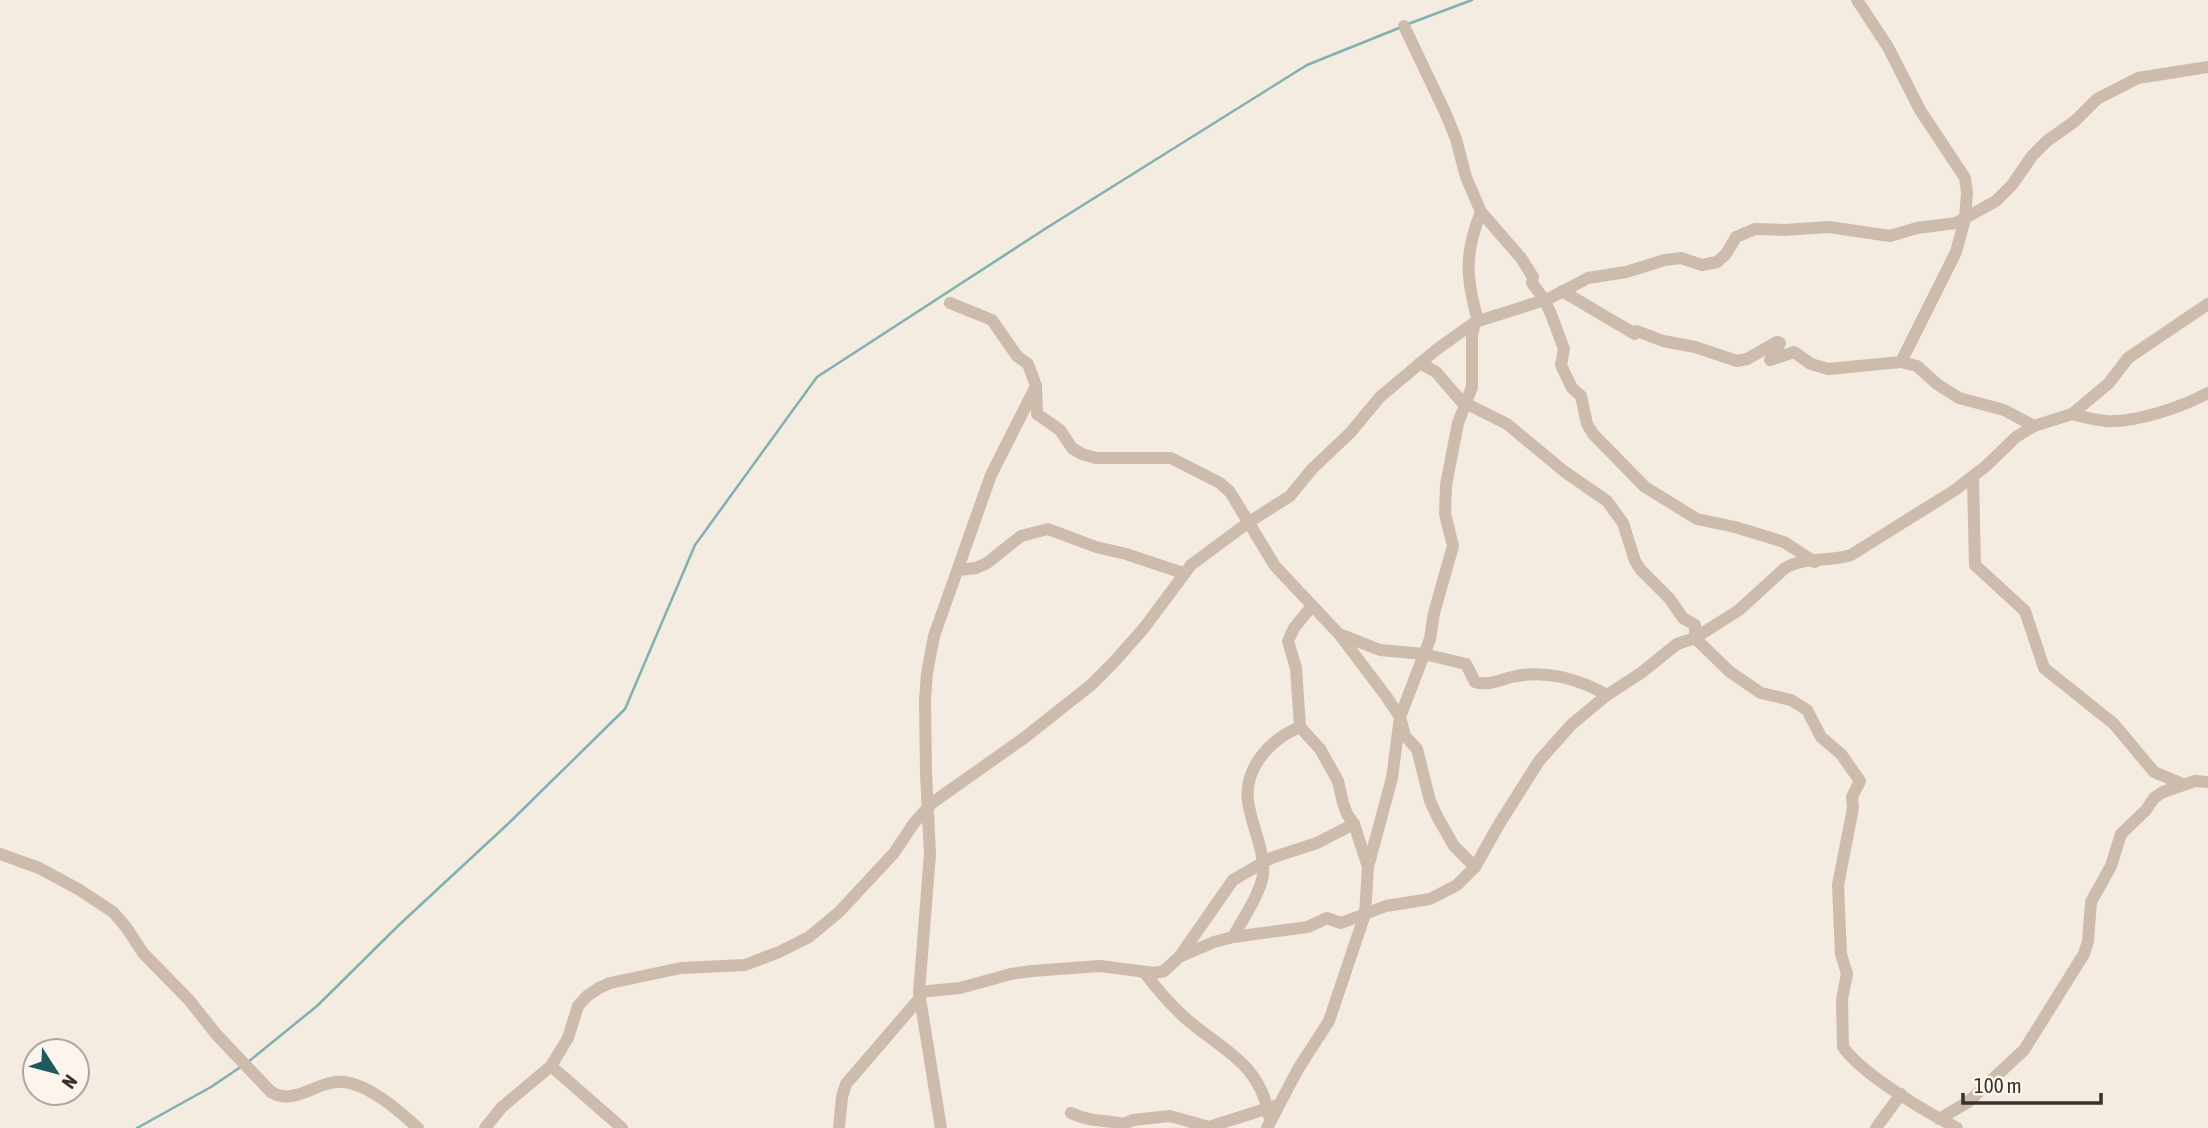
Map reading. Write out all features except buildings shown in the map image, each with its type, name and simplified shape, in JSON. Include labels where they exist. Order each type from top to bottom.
[{"type":"street","points":[[1857,0],[1888,47],[1920,110],[1965,178],[1967,193],[1965,219],[1956,252],[1901,362]]},
{"type":"street","points":[[1404,26],[1445,112],[1456,139],[1466,177],[1481,212],[1521,258],[1533,277],[1532,283],[1544,299],[1564,349],[1562,365],[1572,388],[1581,396],[1587,424],[1645,487],[1697,519],[1784,542],[1815,562]]},
{"type":"street","points":[[485,1128],[502,1107],[551,1066],[565,1045],[578,1006],[599,988],[610,983],[681,968],[745,965],[771,956],[809,937],[839,912],[879,870],[928,807],[1024,738],[1102,674],[1144,628],[1183,573],[1249,522],[1290,496],[1380,397],[1477,321],[1548,299],[1588,278],[1626,272],[1681,258],[1702,265],[1717,262],[1736,237],[1755,229],[1829,227],[1890,236],[1917,228],[1946,226],[1986,208],[2003,194],[2032,156],[2097,99],[2138,78],[2208,67]]},
{"type":"street","points":[[1071,1113],[1096,1122],[1124,1124],[1133,1120],[1170,1116],[1209,1127],[1271,1116],[1328,1021],[1366,914],[1368,867],[1392,778],[1400,717],[1430,639],[1434,613],[1454,546],[1444,501],[1458,422],[1472,387],[1472,336],[1477,321],[1467,268],[1472,234],[1481,212]]},
{"type":"street","points":[[1562,291],[1635,334],[1637,331],[1663,341],[1695,347],[1737,361],[1747,359],[1777,342],[1780,343],[1770,360],[1794,352],[1811,364],[1828,369],[1901,362],[1917,366],[1937,384],[1959,398],[2004,410],[2034,426]]},
{"type":"street","points":[[950,303],[992,320],[1017,356],[1028,364],[1036,386],[1037,414],[1060,429],[1076,451],[1096,458],[1171,458],[1220,483],[1230,492],[1275,566],[1339,634],[1386,695],[1400,717],[1405,736],[1417,749],[1430,801],[1438,818],[1454,846],[1475,867]]},
{"type":"street","points":[[839,1128],[846,1084],[919,996],[1032,971],[1100,966],[1144,972],[1164,971],[1196,948],[1233,937],[1308,927],[1328,918],[1341,923],[1386,906],[1430,899],[1457,885],[1475,867],[1548,748],[1607,695],[1641,673],[1677,644],[1695,638],[1739,610],[1784,568],[1792,564],[1851,555],[1973,477],[2016,437],[2034,426],[2073,414],[2101,391],[2129,358],[2208,304]]},
{"type":"street","points":[[1420,363],[1432,368],[1456,397],[1507,424],[1613,507],[1623,523],[1635,561],[1669,598],[1683,618],[1695,625],[1695,638],[1730,672],[1761,693],[1791,700],[1807,710],[1821,737],[1841,754],[1860,781],[1852,797],[1853,808],[1838,885],[1841,954],[1847,974],[1842,999],[1843,1048],[1901,1094],[1957,1128]]},
{"type":"street","points":[[941,1128],[919,996],[930,865],[925,710],[928,673],[934,636],[999,456],[1036,386]]},
{"type":"street","points":[[2073,414],[2106,421],[2130,420],[2208,393]]},
{"type":"street","points":[[1973,477],[1975,565],[2025,611],[2044,668],[2114,724],[2154,772],[2183,783]]},
{"type":"street","points":[[958,570],[976,568],[987,563],[1021,536],[1048,529],[1096,547],[1183,573]]},
{"type":"street","points":[[1312,606],[1294,628],[1288,641],[1296,668],[1300,727],[1320,749],[1338,781],[1347,814],[1354,824],[1368,867]]},
{"type":"street","points":[[1339,634],[1380,650],[1424,654],[1466,664],[1475,682],[1480,684],[1492,684],[1521,675],[1546,675],[1583,683],[1607,695]]},
{"type":"street","points":[[1233,937],[1261,881],[1262,862],[1248,800],[1253,771],[1271,745],[1281,736],[1300,727]]},
{"type":"street","points":[[1939,1119],[1968,1102],[2024,1050],[2036,1035],[2084,954],[2088,941],[2091,902],[2111,866],[2121,834],[2146,810],[2154,798],[2183,783],[2208,782]]},
{"type":"street","points":[[1180,957],[1233,880],[1262,862],[1317,842],[1354,824]]},
{"type":"street","points":[[0,855],[38,868],[78,889],[113,912],[127,927],[143,953],[271,1092],[279,1097],[290,1097],[327,1083],[356,1085],[387,1102],[418,1128]]},
{"type":"street","points":[[1144,972],[1185,1018],[1249,1069],[1264,1094],[1271,1116]]},
{"type":"street","points":[[551,1066],[622,1128]]},
{"type":"street","points":[[1877,1128],[1901,1094]]},
{"type":"waterway","points":[[1408,24],[1472,0]]},
{"type":"waterway","points":[[248,1062],[317,1006],[625,709],[695,545],[817,377],[1048,227],[1307,65],[1399,28]]},
{"type":"waterway","points":[[137,1128],[211,1087],[242,1066]]}]
